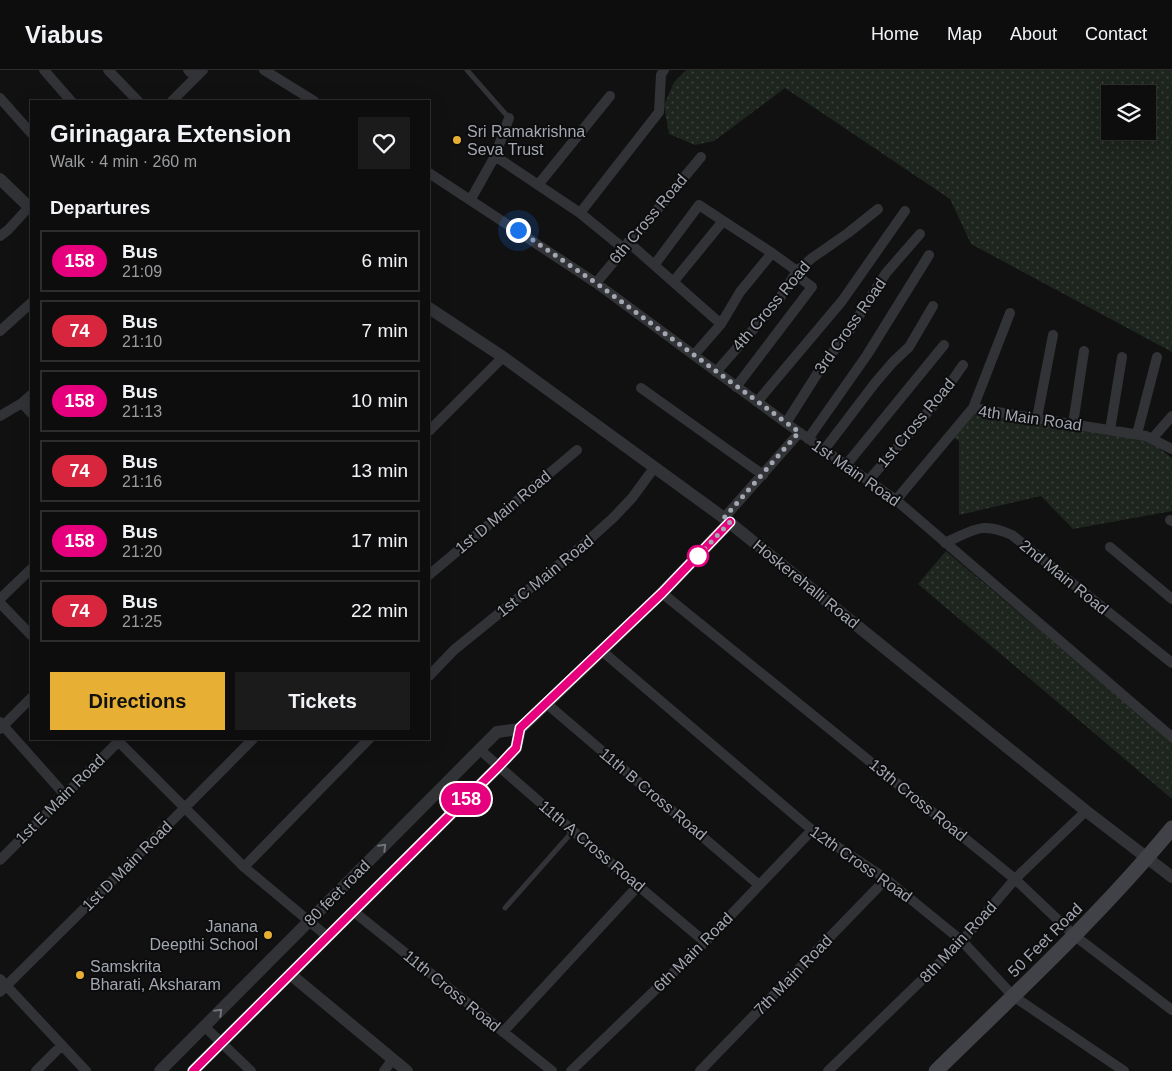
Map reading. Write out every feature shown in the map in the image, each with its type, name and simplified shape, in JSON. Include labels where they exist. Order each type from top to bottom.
[{"type":"main road","name":"50 Feet Road","points":[[936,1071],[1075,936],[1148,857],[1172,828]]},
{"type":"street","points":[[44,70],[70,100]]},
{"type":"street","points":[[108,70],[137,100]]},
{"type":"street","points":[[264,70],[312,100]]},
{"type":"street","points":[[580,213],[659,112],[661,75],[664,70]]},
{"type":"street","points":[[173,100],[195,72]]},
{"type":"street","points":[[538,185],[610,96]]},
{"type":"street","points":[[0,98],[30,132]]},
{"type":"street","points":[[471,199],[495,156],[509,118]]},
{"type":"street","points":[[495,156],[655,264],[720,324]]},
{"type":"street","name":"6th Cross Road","points":[[596,283],[701,157]]},
{"type":"street","name":"1st Main Road","points":[[430,174],[596,283],[736,387],[896,500],[1172,737]]},
{"type":"street","points":[[0,179],[30,207],[0,236]]},
{"type":"street","points":[[655,264],[699,205],[772,253],[812,287],[736,387]]},
{"type":"street","name":"4th Cross Road","points":[[716,372],[778,300],[796,273],[812,258],[848,234],[878,209]]},
{"type":"street","points":[[757,402],[842,301],[905,211]]},
{"type":"street","points":[[674,281],[723,221]]},
{"type":"street","name":"3rd Cross Road","points":[[786,423],[824,363],[848,333],[886,273],[920,234]]},
{"type":"street","points":[[694,355],[720,324],[740,292],[772,253]]},
{"type":"street","points":[[520,728],[662,593],[727,520],[762,475],[804,436],[867,355],[929,255]]},
{"type":"street","points":[[0,331],[30,303]]},
{"type":"street","points":[[824,450],[881,376],[909,347],[933,306]]},
{"type":"street","name":"Hoskerehalli Road","points":[[430,309],[502,357],[727,520],[1086,811],[1172,877]]},
{"type":"street","points":[[973,408],[1010,313]]},
{"type":"street","points":[[1037,418],[1053,335]]},
{"type":"street","points":[[846,466],[944,345]]},
{"type":"street","points":[[1073,424],[1084,351]]},
{"type":"street","points":[[430,430],[502,357]]},
{"type":"street","points":[[1110,430],[1122,357]]},
{"type":"street","points":[[1137,434],[1157,357]]},
{"type":"street","name":"1st Cross Road","points":[[868,481],[940,398],[963,365]]},
{"type":"street","points":[[641,388],[762,475]]},
{"type":"street","points":[[0,416],[30,396]]},
{"type":"street","points":[[22,403],[30,412]]},
{"type":"street","name":"4th Main Road","points":[[896,500],[973,408],[1137,434],[1172,449]]},
{"type":"street","points":[[1152,439],[1172,416]]},
{"type":"street","name":"1st D Main Road","points":[[430,573],[577,450]]},
{"type":"street","name":"1st C Main Road","points":[[430,675],[454,650],[598,533],[632,498],[654,468]]},
{"type":"street","name":"2nd Main Road","points":[[945,543],[980,527],[996,527],[1012,535],[1172,663]]},
{"type":"street","points":[[1110,547],[1172,599]]},
{"type":"street","points":[[0,599],[30,570]]},
{"type":"street","name":"13th Cross Road","points":[[662,593],[1015,879],[1075,936],[1172,1010]]},
{"type":"street","points":[[0,603],[30,634]]},
{"type":"street","name":"12th Cross Road","points":[[602,651],[812,830],[886,879],[962,941],[1013,996],[1124,1071]]},
{"type":"street","points":[[30,699],[1,726],[65,795]]},
{"type":"street","name":"11th B Cross Road","points":[[547,704],[759,885]]},
{"type":"street","name":"80 feet road","points":[[160,1071],[479,749],[497,732],[520,728],[516,748],[499,766],[193,1071]]},
{"type":"street","points":[[120,740],[184,808],[244,867],[308,922],[328,936]]},
{"type":"street","name":"1st E Main Road","points":[[0,860],[120,740]]},
{"type":"street","name":"1st D Main Road","points":[[2,985],[252,740]]},
{"type":"street","points":[[244,867],[367,740]]},
{"type":"street","name":"11th A Cross Road","points":[[479,749],[705,942]]},
{"type":"street","name":"8th Main Road","points":[[828,1071],[962,941],[1015,879],[1086,811]]},
{"type":"street","name":"6th Main Road","points":[[571,1071],[705,942],[812,830]]},
{"type":"street","name":"7th Main Road","points":[[700,1071],[886,879]]},
{"type":"street","points":[[503,1032],[638,886]]},
{"type":"street","name":"11th Cross Road","points":[[353,911],[552,1071]]},
{"type":"street","points":[[290,974],[408,1071]]},
{"type":"street","points":[[2,985],[86,1071]]},
{"type":"street","points":[[205,1027],[251,1071]]},
{"type":"street","points":[[36,1071],[62,1045]]},
{"type":"street","points":[[384,1071],[393,1059]]},
{"type":"lane","points":[[467,70],[509,118]]},
{"type":"lane","points":[[505,908],[573,831]]},
{"type":"shaded area","points":[[686,70],[1172,70],[1172,352],[971,244],[950,199],[785,88],[714,141],[695,145],[669,134],[664,105],[674,82]]},
{"type":"shaded area","points":[[974,411],[1150,441],[1172,458],[1172,511],[1073,529],[1041,496],[959,515],[959,441],[951,436]]},
{"type":"shaded area","points":[[946,551],[1172,742],[1172,799],[918,584]]},
{"type":"bus line","name":"158","points":[[193,1071],[499,766],[516,748],[520,728],[662,593],[730,522]]},
{"type":"place","name":"Sri Ramakrishna Seva Trust","points":[[457,140]]},
{"type":"place","name":"Janana Deepthi School","points":[[268,935]]},
{"type":"place","name":"Samskrita Bharati, Aksharam","points":[[80,975]]},
{"type":"route","points":[[518,230],[596,283],[799,432],[724,518],[730,522],[698,556]]}]
